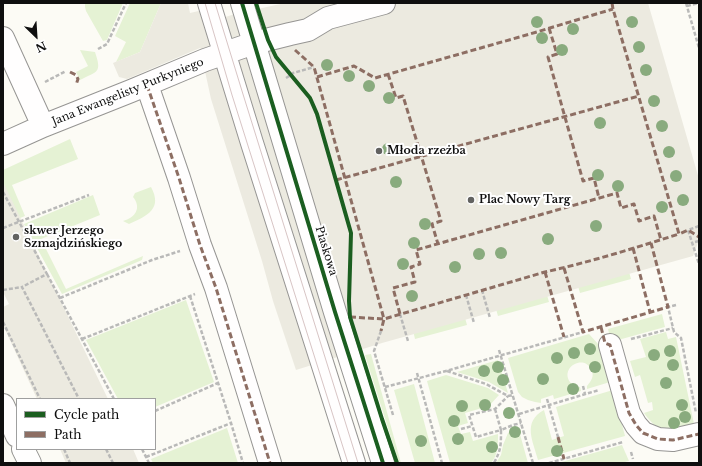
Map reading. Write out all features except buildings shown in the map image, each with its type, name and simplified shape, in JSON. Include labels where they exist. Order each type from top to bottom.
[{"type":"street","points":[[209,3],[354,463]]},
{"type":"street","name":"Piaskowa","points":[[242,3],[335,312],[383,463]]},
{"type":"street","points":[[254,43],[308,30],[328,18],[384,3]]},
{"type":"street","points":[[3,38],[43,126]]},
{"type":"street","name":"Jana Ewangelisty Purkyniego","points":[[3,144],[43,126],[147,85],[205,60],[254,43]]},
{"type":"street","points":[[147,85],[200,245],[216,288],[270,463]]},
{"type":"street","points":[[610,345],[629,413],[643,433],[658,439],[673,440],[698,426]]},
{"type":"street","points":[[3,405],[16,434]]},
{"type":"street","points":[[24,450],[30,463]]},
{"type":"path","points":[[98,49],[107,44],[126,3]]},
{"type":"path","points":[[699,3],[686,5],[699,48]]},
{"type":"path","points":[[282,79],[291,76],[293,73],[314,67]]},
{"type":"path","points":[[287,71],[295,81]]},
{"type":"path","points":[[3,192],[113,398]]},
{"type":"path","points":[[3,228],[89,195]]},
{"type":"path","points":[[699,226],[688,230],[698,254],[699,264]]},
{"type":"path","points":[[695,242],[699,241]]},
{"type":"path","points":[[60,298],[152,260],[200,245]]},
{"type":"path","points":[[3,290],[22,287],[47,274]]},
{"type":"path","points":[[22,287],[78,398]]},
{"type":"path","points":[[482,290],[490,318]]},
{"type":"path","points":[[82,339],[196,293]]},
{"type":"path","points":[[466,295],[474,323]]},
{"type":"path","points":[[190,296],[243,463]]},
{"type":"path","points":[[676,305],[668,307],[674,332],[680,338],[698,426]]},
{"type":"path","points":[[400,314],[408,341]]},
{"type":"path","points":[[3,322],[40,398]]},
{"type":"path","points":[[610,345],[673,328]]},
{"type":"path","points":[[381,331],[374,351],[385,387],[583,332]]},
{"type":"path","points":[[499,350],[533,463]]},
{"type":"path","points":[[484,354],[485,360]]},
{"type":"path","points":[[446,371],[486,384],[508,396]]},
{"type":"path","points":[[417,373],[442,463]]},
{"type":"path","points":[[156,411],[218,383]]},
{"type":"path","points":[[519,414],[621,384]]},
{"type":"path","points":[[583,386],[585,394]]},
{"type":"path","points":[[513,395],[508,396],[495,409],[469,415],[472,426],[476,437],[521,423]]},
{"type":"path","points":[[547,399],[558,437]]},
{"type":"path","points":[[494,463],[499,454],[501,443],[501,430],[495,409]]},
{"type":"path","points":[[146,457],[255,413]]},
{"type":"path","points":[[461,429],[472,426]]},
{"type":"path","points":[[549,463],[634,439],[643,433]]},
{"type":"path","points":[[64,450],[70,463]]},
{"type":"path","points":[[106,450],[113,463]]},
{"type":"path","points":[[142,450],[149,463]]},
{"type":"green space","points":[[85,3],[123,3],[107,40],[103,41],[86,11]]},
{"type":"green space","points":[[130,3],[161,3],[140,52],[116,62],[126,42],[115,36]]},
{"type":"green space","points":[[80,50],[95,52],[98,68],[95,73],[80,80],[76,72],[88,66]]},
{"type":"green space","points":[[70,139],[78,159],[12,185],[25,216],[20,218],[3,185],[3,170]]},
{"type":"green space","points":[[151,187],[155,201],[151,211],[142,218],[129,224],[123,221],[131,218],[136,212],[137,205],[133,197],[135,193]]},
{"type":"green space","points":[[93,195],[100,215],[41,239],[66,289],[143,256],[142,260],[62,294],[24,224]]},
{"type":"green space","points":[[626,261],[631,279],[580,293],[575,276]]},
{"type":"green space","points":[[544,285],[549,302],[498,316],[493,299]]},
{"type":"green space","points":[[186,300],[214,382],[156,407],[156,398],[117,398],[86,340]]},
{"type":"green space","points":[[462,307],[467,325],[415,339],[411,322]]},
{"type":"green space","points":[[662,314],[665,327],[611,342],[608,329]]},
{"type":"green space","points":[[666,332],[668,339],[676,337],[694,424],[672,429],[661,428],[655,425],[644,413],[653,410],[652,402],[648,403],[640,375],[635,377],[630,361],[646,357],[640,339]]},
{"type":"green space","points":[[589,334],[599,345],[610,382],[587,389],[593,374],[587,365],[578,363],[570,368],[568,377],[574,386],[580,387],[581,391],[554,399],[553,395],[541,399],[541,403],[522,397],[518,392],[508,358]]},
{"type":"green space","points":[[371,354],[401,463],[399,463],[365,355]]},
{"type":"green space","points":[[498,360],[508,393],[489,382],[457,372]]},
{"type":"green space","points":[[446,375],[488,388],[499,395],[489,406],[465,413],[468,423],[458,426],[461,434],[470,432],[473,441],[498,434],[498,446],[491,463],[450,463],[427,381]]},
{"type":"green space","points":[[414,384],[435,463],[415,463],[394,390]]},
{"type":"green space","points":[[613,390],[625,436],[538,460],[531,432],[533,420],[537,415],[544,410],[552,440],[564,436],[556,407]]},
{"type":"green space","points":[[518,427],[528,463],[496,463],[501,455],[508,433]]},
{"type":"green space","points":[[227,428],[238,463],[153,463],[151,459]]},
{"type":"green space","points":[[622,445],[629,461],[621,463],[558,463]]},
{"type":"shaded area","name":"Plac Nowy Targ","points":[[161,3],[188,3],[190,13],[203,10],[206,23],[235,14],[285,3],[648,3],[699,179],[699,240],[693,256],[382,343],[296,370],[273,301],[262,261],[211,99],[200,48],[127,79],[119,77],[113,63],[140,52]]},
{"type":"shaded area","name":"skwer Jerzego Szmajdzińskiego","points":[[3,182],[108,398],[37,398],[3,325],[3,307],[9,304],[3,292]]},
{"type":"shaded area","points":[[60,450],[133,450],[139,463],[66,463]]},
{"type":"tram line","points":[[205,3],[232,95],[348,463]]},
{"type":"tram line","points":[[215,3],[358,463]]},
{"type":"marked path","points":[[612,3],[679,234],[688,230],[699,237]]},
{"type":"marked path","points":[[317,77],[354,66],[375,78],[613,9]]},
{"type":"marked path","points":[[549,28],[557,54],[548,57],[583,181],[594,178],[599,198]]},
{"type":"marked path","points":[[295,50],[314,67],[384,319],[381,331]]},
{"type":"marked path","points":[[70,72],[76,75],[78,79],[76,85]]},
{"type":"marked path","points":[[388,74],[396,98],[403,96],[441,221],[432,224],[438,244]]},
{"type":"marked path","points":[[147,85],[200,245],[216,288],[270,463]]},
{"type":"marked path","points":[[336,180],[639,96]]},
{"type":"marked path","points":[[400,314],[393,288],[415,282],[411,267],[420,264],[416,250],[617,193],[621,208],[634,204],[639,221],[654,216],[661,240]]},
{"type":"marked path","points":[[350,317],[384,319],[679,234]]},
{"type":"marked path","points":[[564,268],[583,332],[668,307],[651,243]]},
{"type":"marked path","points":[[633,248],[650,312]]},
{"type":"marked path","points":[[545,272],[564,337]]},
{"type":"marked path","points":[[601,327],[605,343],[610,345],[629,413],[643,433],[658,439],[673,440],[699,434]]},
{"type":"marked path","points":[[558,437],[564,459]]},
{"type":"cycle path","points":[[242,3],[335,312],[383,463]]},
{"type":"cycle path","points":[[256,3],[268,40],[276,57],[310,98],[317,114],[351,233],[350,317],[397,463]]},
{"type":"place","name":"Młoda rzeżba","points":[[379,151]]},
{"type":"place","name":"Plac Nowy Targ","points":[[471,200]]},
{"type":"place","name":"skwer Jerzego Szmajdzińskiego","points":[[16,237]]}]
